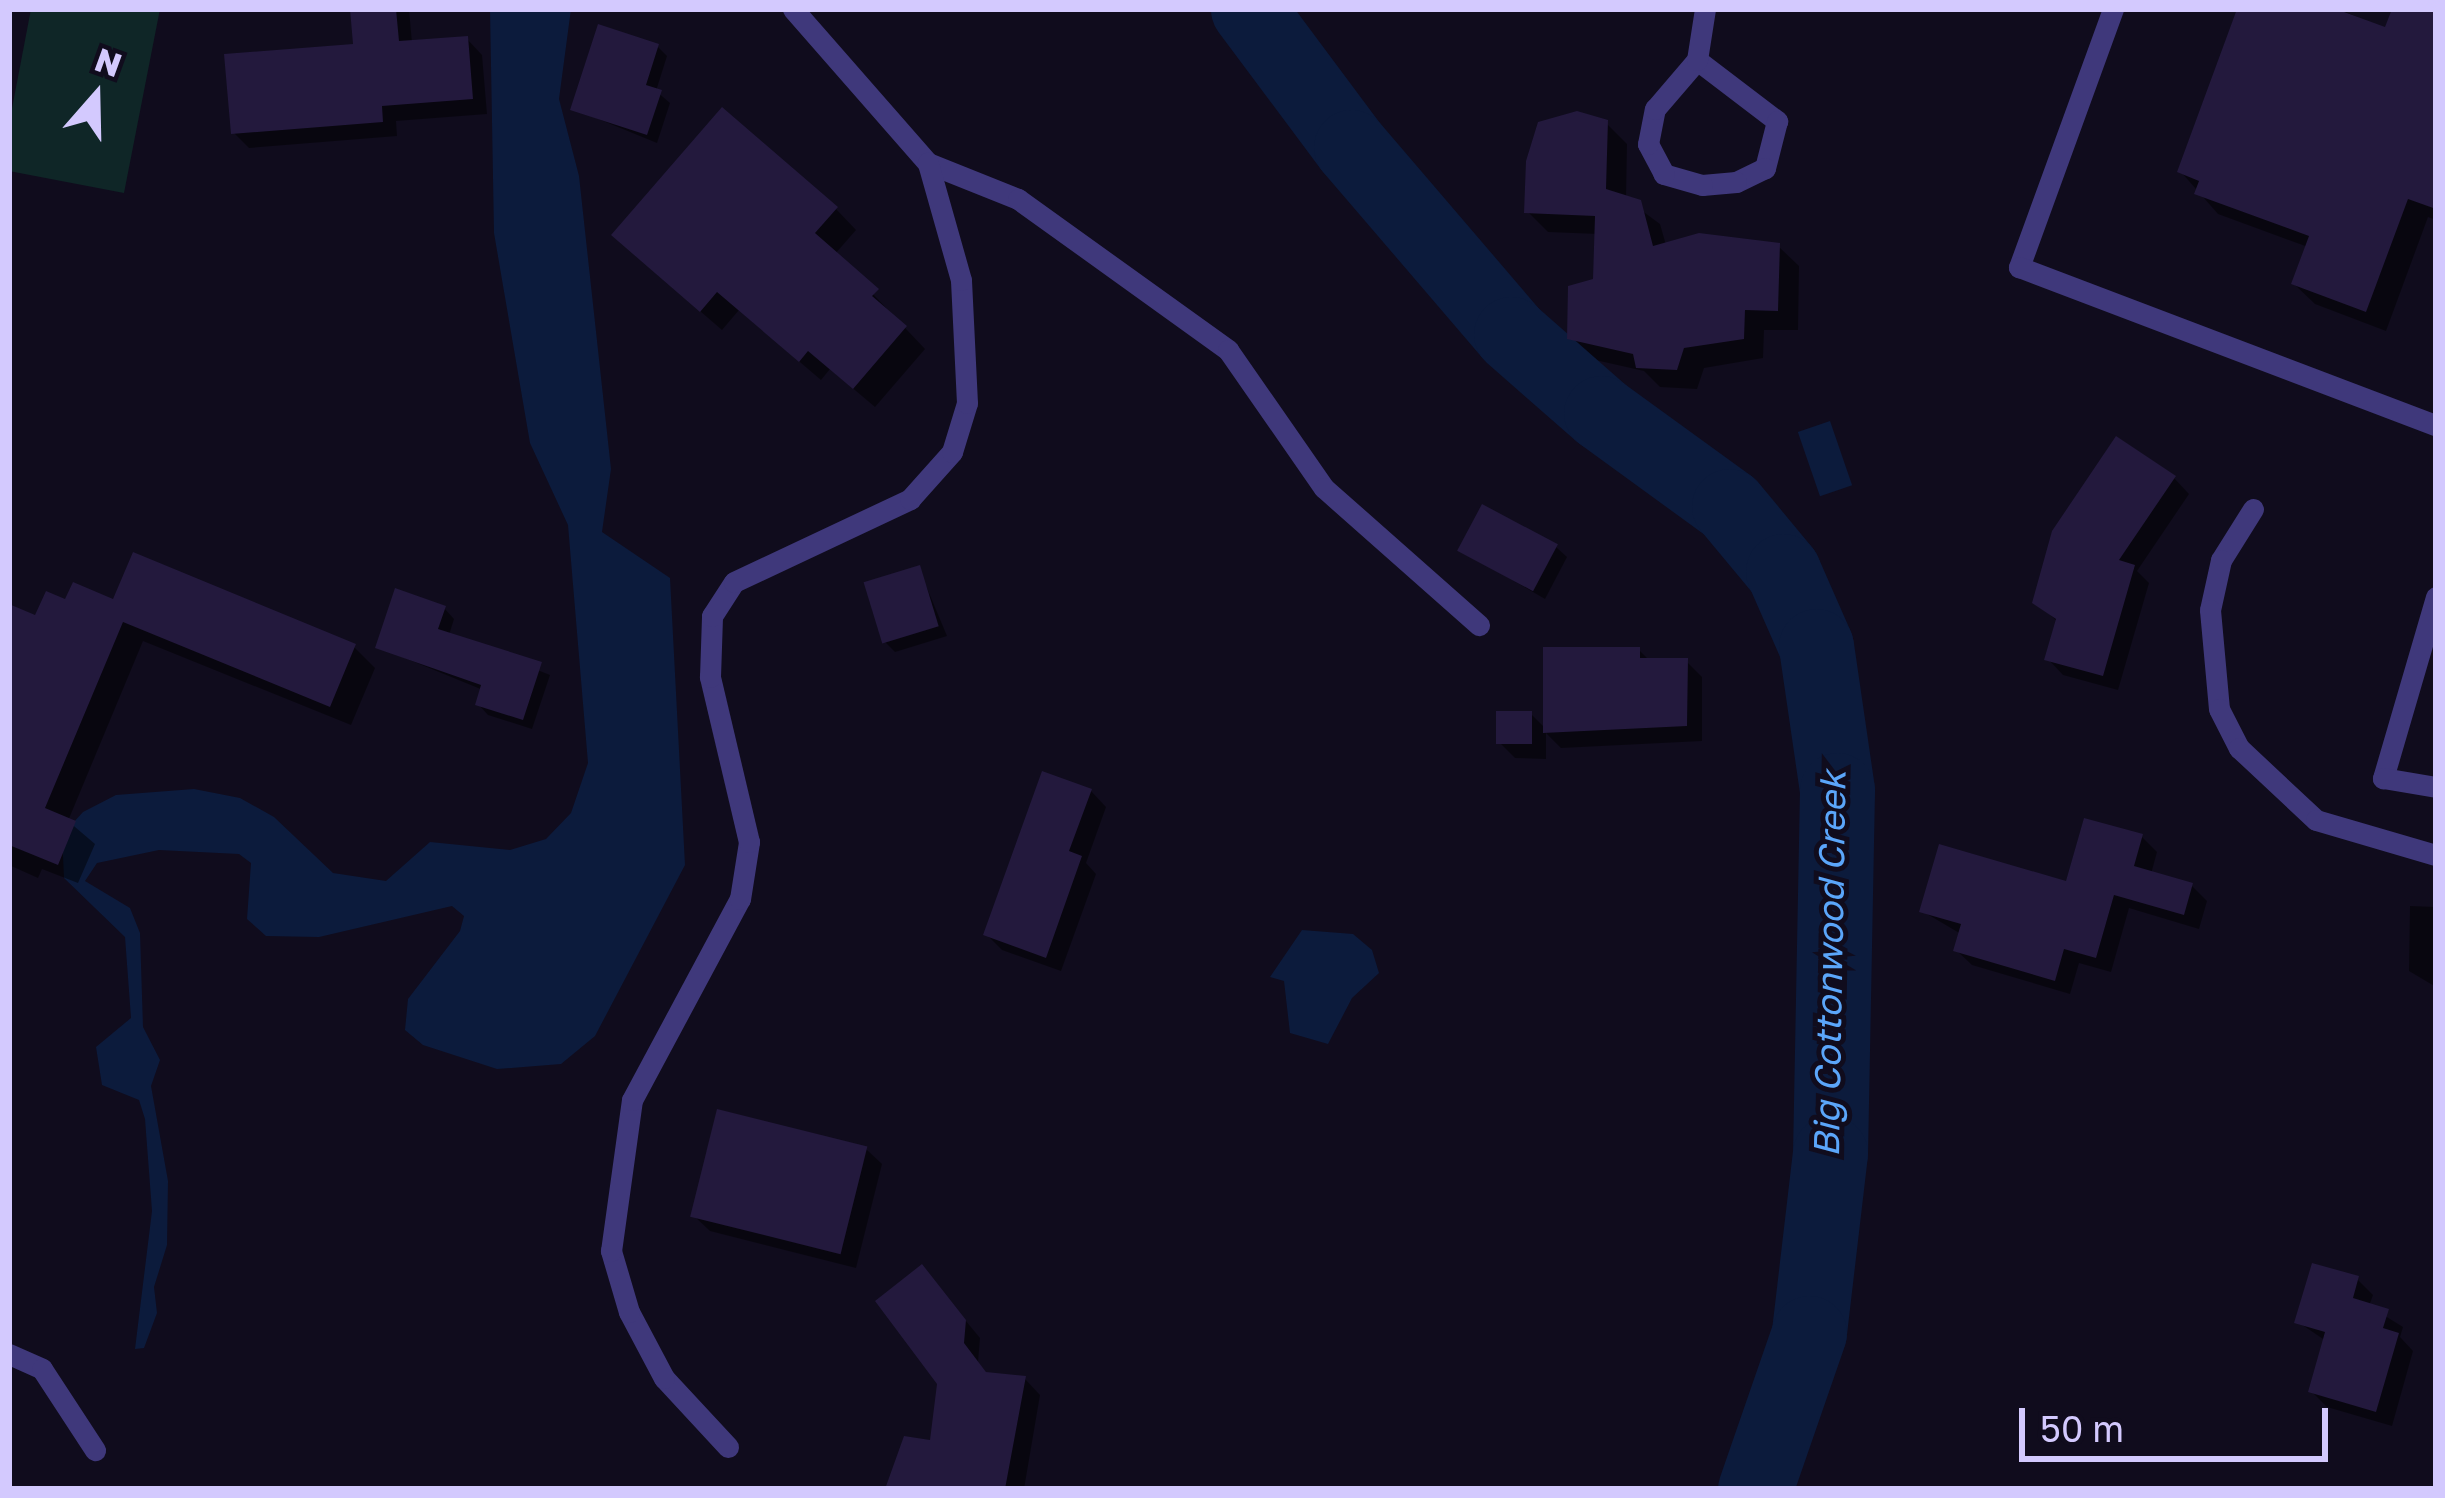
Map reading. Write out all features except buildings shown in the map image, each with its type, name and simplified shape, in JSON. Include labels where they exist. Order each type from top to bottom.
[{"type":"lane","points":[[728,1447],[664,1378],[629,1312],[610,1251],[632,1100],[740,899],[749,842],[710,677],[712,616],[734,582],[910,499],[952,452],[967,403],[961,280],[928,163],[793,9]]},
{"type":"lane","points":[[1697,60],[1777,122],[1765,168],[1736,182],[1702,184],[1664,174],[1648,144],[1655,110],[1697,60],[1705,9]]},
{"type":"lane","points":[[2114,9],[2019,267],[2436,425]]},
{"type":"lane","points":[[928,163],[1018,199],[1228,350],[1324,488],[1479,625]]},
{"type":"lane","points":[[2253,508],[2222,560],[2210,610],[2219,709],[2239,748],[2316,820],[2436,855]]},
{"type":"lane","points":[[2436,597],[2384,778],[2436,787]]},
{"type":"lane","points":[[9,1354],[42,1369],[95,1450]]},
{"type":"green space","points":[[31,9],[160,9],[124,193],[9,171],[9,124]]},
{"type":"water","points":[[490,9],[571,9],[559,99],[579,176],[611,469],[602,532],[670,578],[685,865],[595,1036],[561,1064],[497,1069],[423,1045],[405,1030],[408,999],[460,931],[464,916],[452,906],[319,937],[266,936],[247,919],[251,863],[239,854],[159,850],[97,863],[85,881],[130,908],[140,933],[143,1027],[160,1060],[151,1086],[168,1181],[167,1245],[154,1287],[157,1313],[144,1348],[135,1349],[152,1211],[145,1119],[139,1100],[102,1085],[96,1047],[131,1018],[125,937],[64,878],[62,835],[83,812],[116,795],[194,789],[240,798],[274,817],[333,873],[386,881],[430,842],[510,850],[546,839],[571,813],[588,763],[568,525],[530,443],[494,233]]},
{"type":"water","points":[[1830,421],[1852,485],[1820,496],[1798,432]]},
{"type":"water","points":[[1302,930],[1353,934],[1372,950],[1379,973],[1352,998],[1328,1044],[1290,1033],[1284,981],[1270,977]]},
{"type":"waterway","name":"Big Cottonwood Creek","points":[[1248,9],[1351,147],[1511,334],[1601,413],[1729,506],[1783,571],[1816,646],[1837,790],[1830,1153],[1809,1333],[1755,1489]]}]
